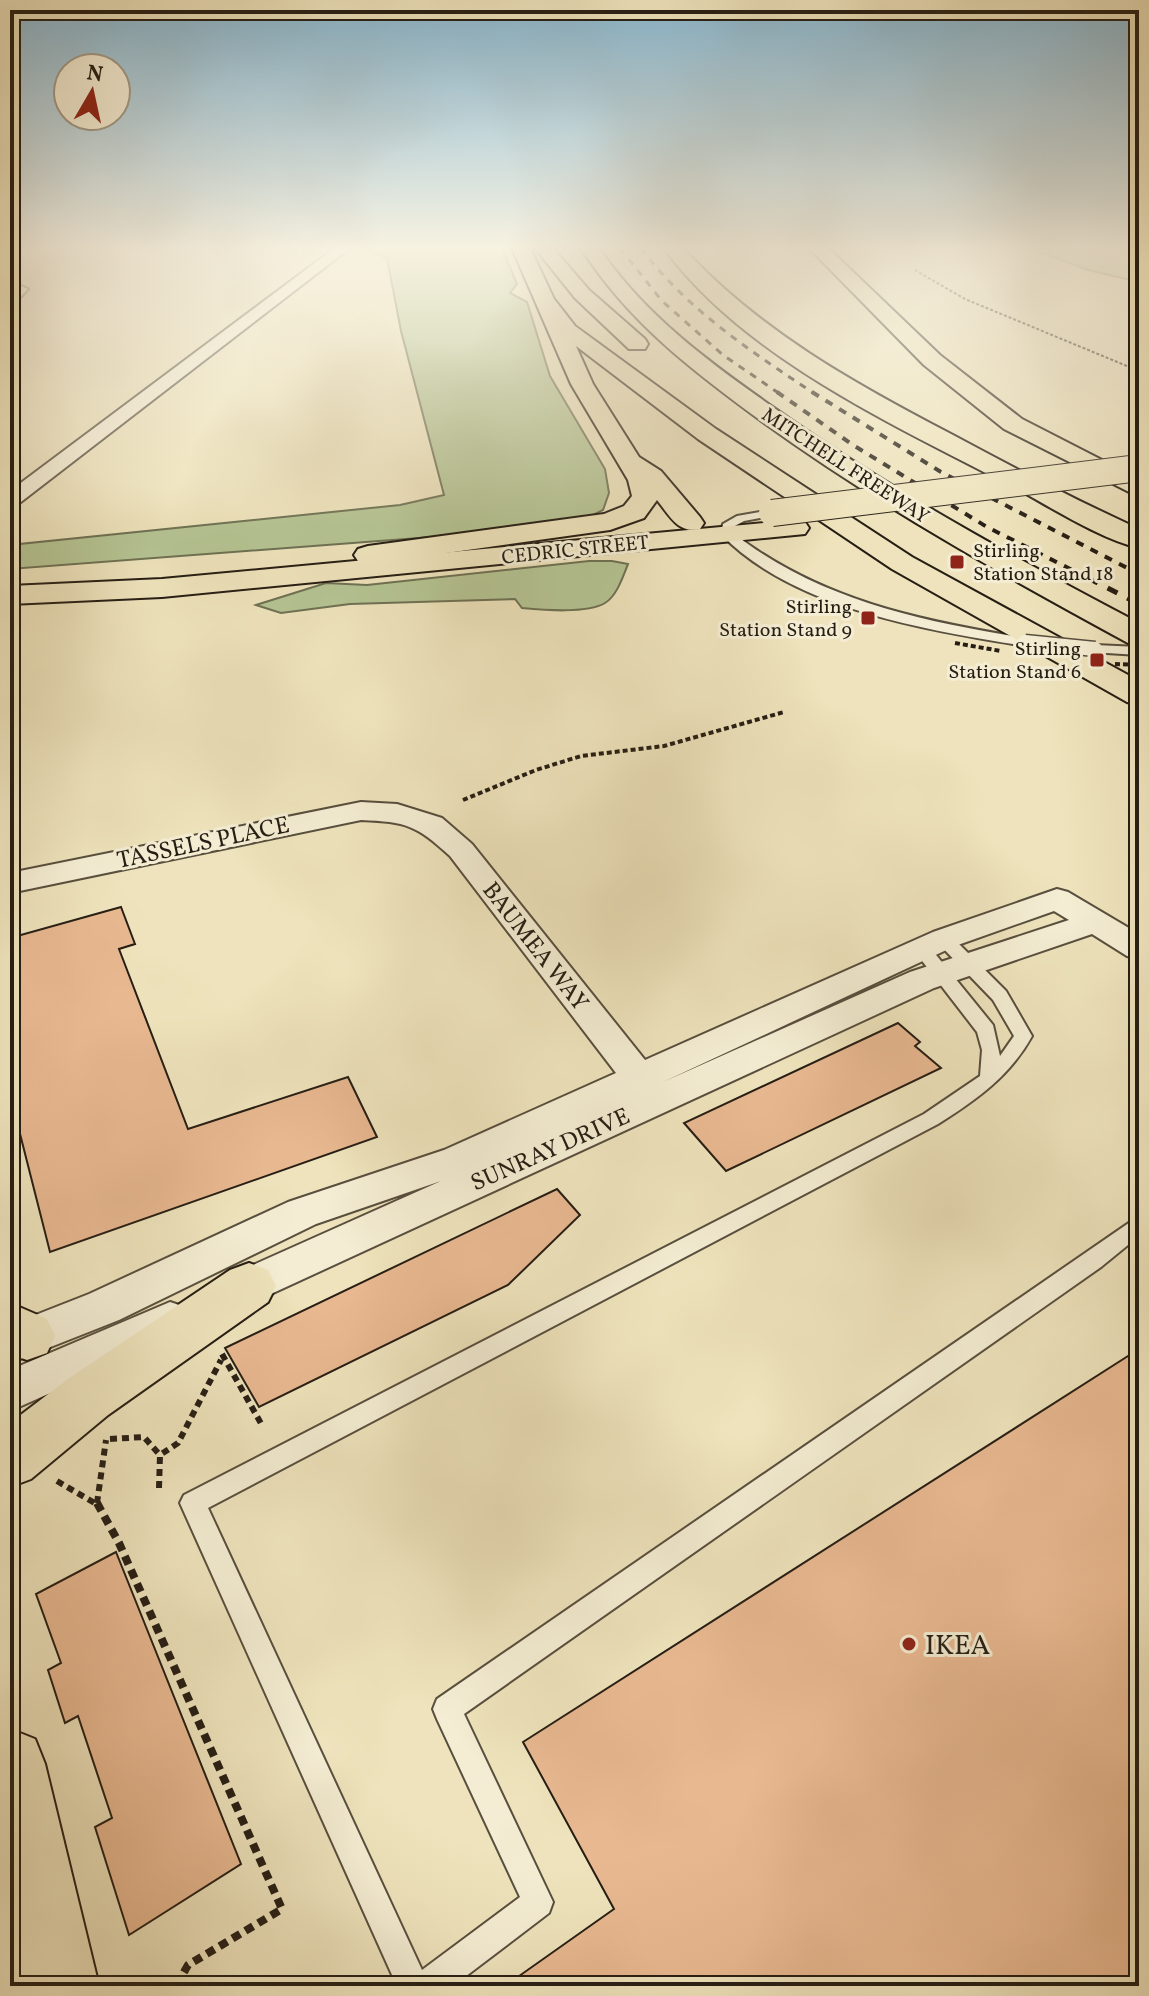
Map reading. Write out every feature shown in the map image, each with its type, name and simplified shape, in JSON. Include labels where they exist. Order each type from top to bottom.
[{"type":"main road","points":[[368,555],[610,522],[634,512],[646,497],[641,480],[582,384],[563,341]]},
{"type":"main road","points":[[583,341],[707,434],[902,563],[1139,695]]},
{"type":"main road","points":[[633,341],[692,381],[811,447]]},
{"type":"main road","name":"MITCHELL FREEWAY","points":[[672,341],[811,447],[1021,573],[1139,636]]},
{"type":"main road","points":[[779,341],[807,361],[984,462],[1139,540]]},
{"type":"main road","points":[[790,341],[807,361]]},
{"type":"main road","points":[[913,341],[1013,424],[1139,486]]},
{"type":"main road","points":[[626,457],[713,534]]},
{"type":"main road","name":"CEDRIC STREET","points":[[10,595],[162,588],[713,534],[1139,468]]},
{"type":"main road","name":"CEDRIC STREET","points":[[10,576],[713,534],[1139,486]]},
{"type":"main road","points":[[10,607],[100,602],[162,588]]},
{"type":"main road","points":[[27,1466],[88,1397],[249,1286]]},
{"type":"main road","points":[[10,1764],[60,1986]]},
{"type":"street","points":[[10,501],[220,341]]},
{"type":"street","name":"TASSELS PLACE","points":[[10,883],[329,816],[361,811],[397,813]]},
{"type":"street","name":"BAUMEA WAY","points":[[397,813],[432,824],[461,850],[648,1089]]},
{"type":"street","name":"SUNRAY DRIVE","points":[[16,1336],[104,1307],[302,1213],[458,1160],[851,1011],[944,956],[1057,899],[1096,922]]},
{"type":"street","points":[[1096,922],[1139,948]]},
{"type":"street","name":"SUNRAY DRIVE","points":[[944,956],[1096,922]]},
{"type":"street","name":"SUNRAY DRIVE","points":[[10,1391],[249,1286],[648,1089]]},
{"type":"lane","points":[[713,534],[788,575],[834,596],[878,611],[963,632],[1046,645],[1139,651]]},
{"type":"lane","points":[[944,956],[986,1030],[991,1050],[989,1078]]},
{"type":"lane","points":[[413,1986],[193,1503],[931,1119],[972,1093],[1014,1053],[1023,1036],[1010,1010],[944,956]]},
{"type":"lane","points":[[427,1986],[538,1902],[447,1709],[1020,1308],[1093,1261],[1139,1224]]},
{"type":"path","points":[[1067,341],[1139,371]]},
{"type":"path","points":[[463,800],[536,770],[581,756],[664,746],[784,712]]},
{"type":"path","points":[[218,1345],[263,1427]]},
{"type":"path","points":[[160,1455],[178,1443],[223,1355]]},
{"type":"path","points":[[97,1503],[106,1439],[102,1427]]},
{"type":"path","points":[[106,1439],[144,1437],[160,1455],[159,1488]]},
{"type":"path","points":[[27,1466],[97,1503],[125,1557],[282,1909],[188,1965],[176,1986]]},
{"type":"green space","points":[[404,341],[539,341],[550,376],[605,469],[609,493],[603,510],[583,520],[458,535],[10,569],[10,545],[400,505],[444,495]]},
{"type":"green space","points":[[589,561],[628,564],[613,596],[605,603],[587,609],[522,608],[515,599],[350,604],[281,613],[256,605],[326,583],[367,585]]},
{"type":"building","points":[[121,907],[135,944],[119,949],[188,1129],[348,1077],[377,1137],[50,1252],[19,1130],[10,1132],[10,938]]},
{"type":"building","points":[[898,1023],[920,1042],[915,1046],[941,1068],[726,1171],[684,1123]]},
{"type":"building","points":[[557,1189],[580,1215],[508,1285],[259,1407],[225,1348]]},
{"type":"building","name":"IKEA","points":[[1139,1349],[1139,1986],[505,1986],[614,1909],[523,1742]]},
{"type":"building","points":[[116,1552],[241,1864],[129,1935],[95,1827],[112,1818],[78,1716],[65,1723],[48,1670],[61,1663],[36,1594]]},
{"type":"railway","points":[[707,341],[780,394]]},
{"type":"railway","points":[[739,341],[813,393]]},
{"type":"railway","points":[[777,392],[853,445],[987,527],[1092,580]]},
{"type":"railway","points":[[813,393],[941,472],[1139,574]]},
{"type":"railway","points":[[1088,578],[1139,604]]},
{"type":"place","name":"Stirling Station Stand 18","points":[[957,562]]},
{"type":"place","name":"Stirling Station Stand 9","points":[[868,618]]},
{"type":"place","name":"Stirling Station Stand 6","points":[[1097,660]]},
{"type":"place","name":"IKEA","points":[[909,1644]]}]
